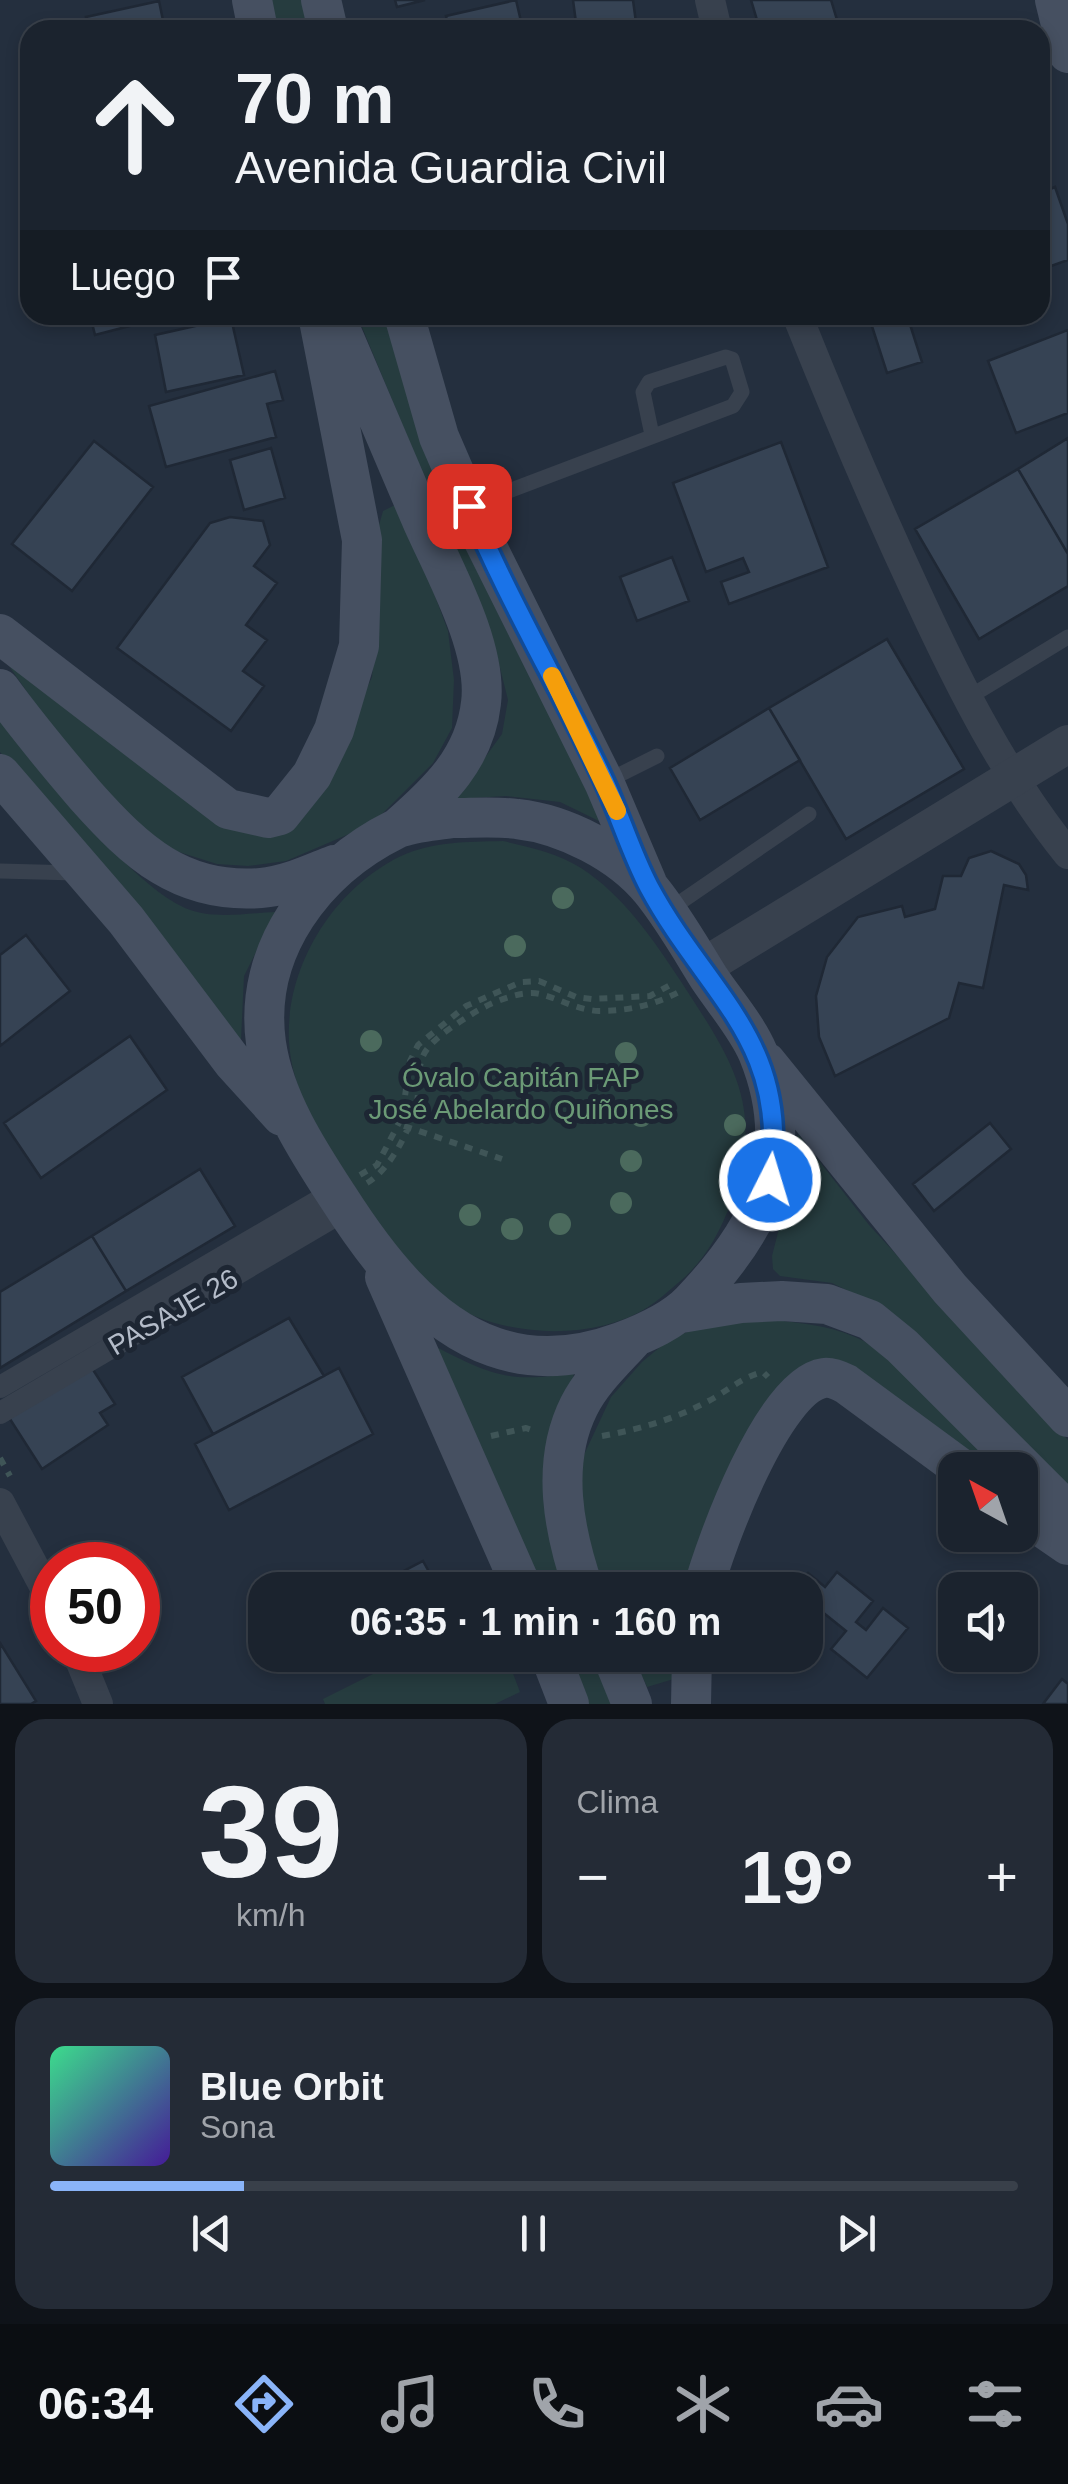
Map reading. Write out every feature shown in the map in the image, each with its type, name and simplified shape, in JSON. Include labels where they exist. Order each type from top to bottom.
[{"type":"main road","points":[[1055,0],[1068,53]]},
{"type":"main road","points":[[0,634],[228,810],[268,818],[280,815],[312,775],[326,748],[358,646],[362,540],[320,325]]},
{"type":"main road","points":[[0,689],[44,748],[126,841],[162,868],[195,882],[264,888],[303,877],[347,859],[400,827],[440,792],[463,760],[477,726],[482,699],[476,653],[338,325]]},
{"type":"main road","points":[[407,325],[439,437],[469,506],[658,900],[757,1050],[950,1289],[1068,1417]]},
{"type":"main road","points":[[0,774],[87,873],[257,1090],[298,1134]]},
{"type":"main road","points":[[400,827],[452,818],[517,819],[566,830],[602,849],[658,900]]},
{"type":"main road","points":[[347,859],[312,893],[288,926],[271,965],[264,1000],[266,1045],[276,1084],[298,1134],[386,1278],[515,1572]]},
{"type":"main road","points":[[681,1313],[728,1264],[755,1220],[770,1180],[775,1123],[757,1050]]},
{"type":"main road","points":[[345,1209],[439,1316],[494,1348],[532,1356],[573,1356],[636,1336],[681,1313],[741,1303],[782,1300],[827,1304],[870,1320],[902,1346],[1068,1512]]},
{"type":"main road","points":[[578,1572],[563,1506],[566,1442],[579,1406],[600,1374],[636,1336]]},
{"type":"main road","points":[[708,1572],[714,1547],[752,1463],[792,1398],[809,1384],[824,1378],[836,1380],[938,1452]]},
{"type":"main road","points":[[1038,1524],[1068,1544]]},
{"type":"main road","points":[[557,1672],[569,1704]]},
{"type":"main road","points":[[619,1672],[632,1704]]},
{"type":"main road","points":[[691,1704],[692,1672]]},
{"type":"street","points":[[801,325],[861,474],[966,699],[1016,779],[1065,846]]},
{"type":"street","points":[[706,972],[1068,744]]},
{"type":"street","name":"PASAJE 26","points":[[0,1387],[345,1209]]},
{"type":"street","name":"PASAJE 26","points":[[0,1413],[345,1209]]},
{"type":"street","points":[[0,1503],[30,1560]]},
{"type":"street","points":[[85,1672],[98,1704]]},
{"type":"lane","points":[[469,506],[733,406],[742,392],[732,359],[726,356],[649,382],[644,387],[652,435]]},
{"type":"lane","points":[[966,699],[1068,637]]},
{"type":"lane","points":[[604,782],[657,756]]},
{"type":"lane","points":[[658,900],[809,814]]},
{"type":"lane","points":[[0,871],[87,873]]},
{"type":"path","points":[[402,1126],[410,1061],[418,1045],[466,1006],[521,982],[540,981],[576,997],[650,996],[706,972]]},
{"type":"path","points":[[345,1209],[417,1102],[422,1058],[430,1046],[472,1014],[521,994],[536,993],[597,1011],[652,1006],[706,972]]},
{"type":"path","points":[[402,1126],[502,1158]]},
{"type":"path","points":[[463,1454],[493,1434],[526,1428],[566,1442],[662,1423],[716,1397],[746,1377],[763,1372],[792,1398]]},
{"type":"green space","points":[[268,0],[309,0],[314,20],[273,20]]},
{"type":"green space","points":[[361,325],[392,325],[601,822],[560,802],[506,796],[455,799],[502,734],[508,700],[496,652]]},
{"type":"green space","points":[[395,505],[403,509],[448,631],[454,680],[452,728],[433,763],[381,815],[356,831],[286,861],[248,866],[217,864],[147,836],[68,751],[0,653],[249,824],[341,745],[372,677],[381,563],[379,525],[383,511]]},
{"type":"green space","points":[[0,714],[111,849],[161,894],[185,908],[207,914],[276,912],[244,976],[241,1040],[0,752]]},
{"type":"green space","name":"Óvalo Capitán FAP José Abelardo Quiñones","points":[[503,841],[572,863],[624,904],[659,949],[715,1035],[738,1085],[744,1111],[741,1169],[731,1203],[710,1247],[687,1275],[648,1307],[603,1326],[577,1330],[524,1329],[474,1316],[447,1301],[401,1258],[381,1231],[310,1113],[291,1061],[290,1014],[295,986],[318,934],[353,889],[375,871],[411,852],[450,843]]},
{"type":"green space","points":[[798,1134],[869,1225],[1068,1440],[1068,1491],[1038,1461],[1038,1452],[1029,1452],[883,1308],[832,1283],[780,1276],[773,1269],[772,1256]]},
{"type":"green space","points":[[757,1318],[807,1324],[855,1337],[913,1378],[986,1452],[956,1452],[825,1366],[700,1572],[592,1572],[582,1550],[582,1459],[611,1397],[642,1362],[671,1338],[716,1322]]},
{"type":"green space","points":[[430,1344],[499,1374],[531,1377],[574,1373],[546,1499],[566,1572],[533,1572]]},
{"type":"green space","points":[[377,1672],[512,1672],[520,1692],[495,1704],[325,1704],[323,1699]]},
{"type":"green space","points":[[574,1672],[603,1672],[616,1704],[586,1704]]},
{"type":"green space","points":[[640,1672],[678,1672],[677,1678],[647,1687]]},
{"type":"building","points":[[395,0],[425,0],[397,7]]},
{"type":"building","points":[[516,0],[521,20],[447,20],[446,16]]},
{"type":"building","points":[[573,0],[633,0],[636,20],[576,20]]},
{"type":"building","points":[[751,0],[831,0],[837,20],[757,20]]},
{"type":"building","points":[[159,1],[163,20],[87,20],[86,17]]},
{"type":"building","points":[[1055,187],[1068,224],[1068,260],[1050,266],[1050,189]]},
{"type":"building","points":[[92,325],[133,325],[95,335]]},
{"type":"building","points":[[200,325],[233,325],[244,375],[166,392],[155,335]]},
{"type":"building","points":[[872,325],[910,325],[922,362],[887,373]]},
{"type":"building","points":[[1068,330],[1068,413],[1016,433],[988,361]]},
{"type":"building","points":[[275,371],[283,400],[267,404],[276,437],[166,467],[149,406]]},
{"type":"building","points":[[1068,438],[1068,554],[1018,469]]},
{"type":"building","points":[[94,441],[153,487],[72,591],[12,544]]},
{"type":"building","points":[[781,442],[828,567],[729,604],[721,582],[749,572],[743,558],[706,572],[673,483]]},
{"type":"building","points":[[271,448],[285,498],[244,510],[230,460]]},
{"type":"building","points":[[1018,469],[1068,554],[1068,586],[979,639],[915,529]]},
{"type":"building","points":[[230,517],[263,521],[270,545],[254,566],[277,583],[246,625],[267,640],[243,671],[264,686],[231,731],[117,648],[210,523]]},
{"type":"building","points":[[672,557],[689,601],[637,621],[620,577]]},
{"type":"building","points":[[887,639],[964,769],[846,839],[769,708]]},
{"type":"building","points":[[769,708],[800,760],[700,820],[670,768]]},
{"type":"building","points":[[991,851],[1019,864],[1026,875],[1028,890],[1004,885],[983,988],[959,983],[949,1018],[835,1076],[819,1037],[816,996],[827,957],[858,917],[902,906],[905,917],[935,909],[943,876],[961,876],[969,858]]},
{"type":"building","points":[[26,935],[70,991],[0,1046],[0,955]]},
{"type":"building","points":[[130,1036],[167,1090],[41,1178],[4,1123]]},
{"type":"building","points":[[990,1123],[1011,1149],[934,1211],[913,1184]]},
{"type":"building","points":[[200,1169],[235,1226],[126,1291],[92,1236]]},
{"type":"building","points":[[92,1236],[126,1291],[0,1368],[0,1292]]},
{"type":"building","points":[[289,1318],[324,1376],[213,1434],[182,1377]]},
{"type":"building","points":[[90,1365],[115,1404],[100,1413],[108,1425],[42,1469],[8,1416]]},
{"type":"building","points":[[339,1368],[373,1434],[229,1510],[195,1444]]},
{"type":"building","points":[[423,1561],[429,1572],[402,1572]]},
{"type":"building","points":[[837,1572],[873,1601],[856,1622],[866,1630],[883,1608],[908,1628],[867,1678],[831,1649],[846,1631],[823,1612],[825,1587]]},
{"type":"building","points":[[0,1643],[36,1701],[31,1704],[0,1704]]},
{"type":"building","points":[[1062,1679],[1068,1684],[1068,1704],[1043,1704]]},
{"type":"slow traffic","points":[[552,676],[617,811]]},
{"type":"route","points":[[469,506],[604,782],[649,887],[757,1050],[775,1123],[770,1180]]}]
